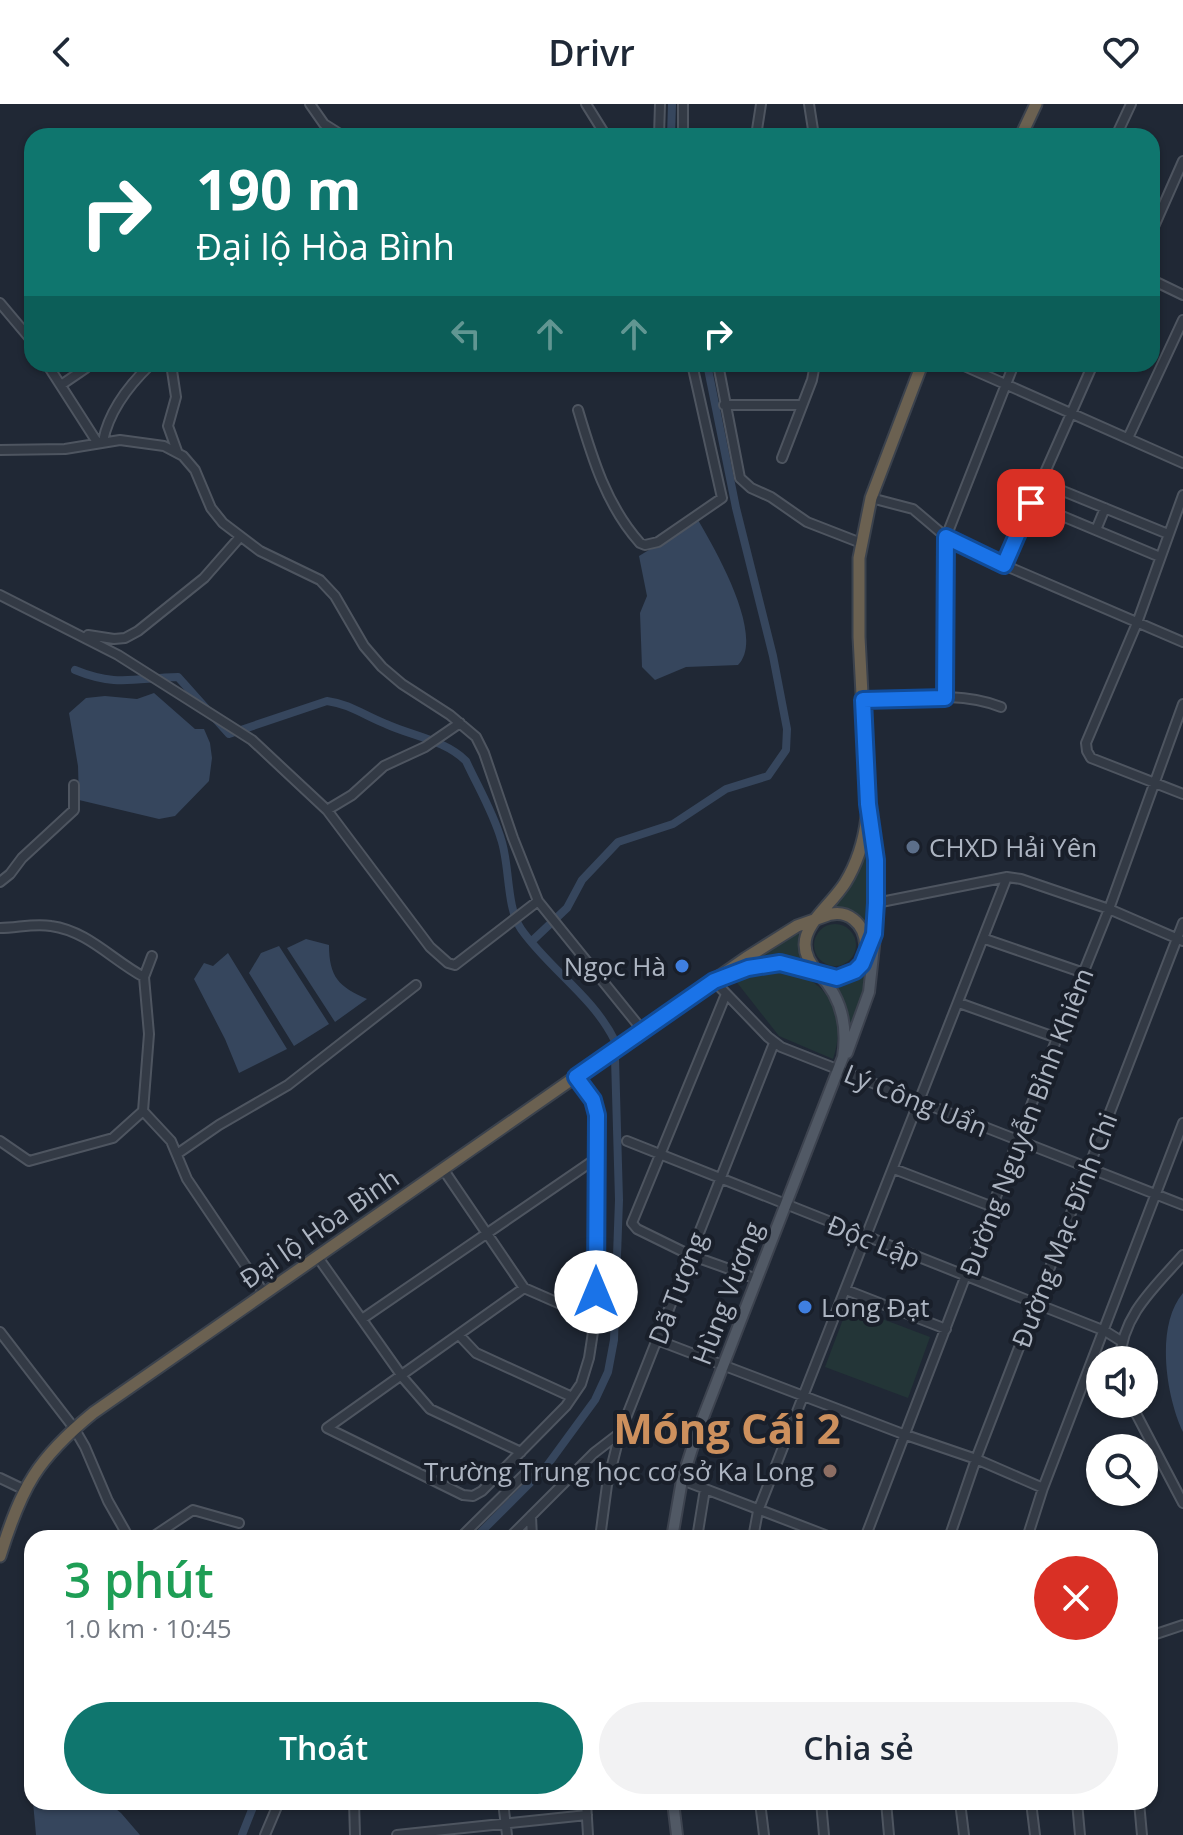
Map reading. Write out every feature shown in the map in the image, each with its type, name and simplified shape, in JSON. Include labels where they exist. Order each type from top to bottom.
[{"type":"highway","points":[[1025,128],[1036,104]]},
{"type":"highway","points":[[714,981],[748,968],[771,964],[789,964],[837,978],[846,976],[862,964],[876,922],[876,903],[875,848],[868,804],[863,700],[858,578],[861,543],[871,498],[919,372]]},
{"type":"highway","points":[[818,973],[806,957],[804,946],[813,921],[839,891],[860,853],[868,804]]},
{"type":"highway","points":[[813,921],[839,891]]},
{"type":"highway","points":[[714,981],[813,921],[838,914],[858,923],[867,949]]},
{"type":"highway","name":"Đại lộ Hòa Bình","points":[[0,1556],[25,1490],[44,1458],[74,1428],[116,1395],[714,981]]},
{"type":"main road","points":[[839,1070],[855,1036],[871,981],[876,922]]},
{"type":"main road","points":[[867,949],[871,981]]},
{"type":"main road","points":[[818,973],[834,993],[844,1018],[845,1044],[839,1070]]},
{"type":"main road","name":"Hùng Vương","points":[[673,1530],[682,1480],[723,1364],[839,1070]]},
{"type":"main road","points":[[674,1810],[677,1835]]},
{"type":"street","points":[[310,104],[330,128]]},
{"type":"street","points":[[586,104],[601,128]]},
{"type":"street","points":[[659,128],[660,104]]},
{"type":"street","points":[[683,104],[683,128]]},
{"type":"street","points":[[757,128],[761,104]]},
{"type":"street","points":[[809,104],[813,128]]},
{"type":"street","points":[[1120,128],[1131,104]]},
{"type":"street","points":[[1160,213],[1183,161]]},
{"type":"street","points":[[1160,284],[1183,295]]},
{"type":"street","points":[[0,303],[24,332]]},
{"type":"street","points":[[1160,369],[1183,320]]},
{"type":"street","points":[[52,372],[100,441]]},
{"type":"street","points":[[61,385],[80,372]]},
{"type":"street","points":[[100,441],[116,407],[144,372]]},
{"type":"street","points":[[172,372],[176,397],[168,426],[177,452],[195,470],[211,508],[240,537],[260,551],[320,580],[335,596],[364,646],[382,667],[460,723],[480,744],[538,901],[643,1031]]},
{"type":"street","points":[[578,410],[593,458],[618,514],[640,543],[658,542],[722,498],[694,372]]},
{"type":"street","points":[[719,372],[740,478],[807,522],[861,543]]},
{"type":"street","points":[[782,458],[812,372]]},
{"type":"street","points":[[978,372],[1183,463]]},
{"type":"street","points":[[945,698],[946,537],[1010,372]]},
{"type":"street","points":[[1004,565],[1089,372]]},
{"type":"street","points":[[1128,438],[1159,372]]},
{"type":"street","points":[[724,405],[802,405]]},
{"type":"street","points":[[0,450],[65,449],[100,441],[132,441],[177,452]]},
{"type":"street","points":[[1041,482],[1168,534]]},
{"type":"street","points":[[1183,495],[1137,623],[1086,743],[1091,758],[1183,794]]},
{"type":"street","points":[[871,498],[919,512],[946,537],[1183,642]]},
{"type":"street","points":[[1031,503],[1160,557]]},
{"type":"street","points":[[1096,530],[1105,508]]},
{"type":"street","points":[[72,630],[114,639],[125,638],[138,631],[204,578],[240,537]]},
{"type":"street","points":[[0,595],[131,663],[252,740],[327,810],[430,947],[448,963],[455,965],[538,901]]},
{"type":"street","points":[[863,700],[945,698],[975,700],[1001,707]]},
{"type":"street","name":"Đường Nguyễn Bỉnh Khiêm","points":[[868,1530],[1109,909],[1183,704]]},
{"type":"street","points":[[327,810],[352,795],[384,766],[425,747],[460,723]]},
{"type":"street","points":[[0,882],[74,810],[74,785]]},
{"type":"street","points":[[754,1530],[758,1511],[1007,877]]},
{"type":"street","points":[[876,903],[1007,877],[1109,909],[1180,940]]},
{"type":"street","name":"Đường Mạc Đĩnh Chi","points":[[952,1530],[1087,1169],[1180,940],[1183,923]]},
{"type":"street","points":[[0,928],[55,926],[85,936],[144,977]]},
{"type":"street","points":[[985,939],[1084,973]]},
{"type":"street","points":[[0,1141],[29,1161],[113,1138],[143,1111],[149,1034],[144,977],[152,956]]},
{"type":"street","name":"Lý Công Uẩn","points":[[714,981],[774,1043],[1183,1205]]},
{"type":"street","points":[[177,1154],[219,1125],[288,1085],[416,985]]},
{"type":"street","points":[[726,994],[632,1223],[637,1229],[690,1255],[757,1279]]},
{"type":"street","points":[[959,1003],[1057,1038]]},
{"type":"street","name":"Dã Tượng","points":[[601,1530],[607,1485],[620,1433],[774,1043]]},
{"type":"street","points":[[524,1288],[327,1428],[463,1495],[473,1496],[521,1452],[572,1397],[581,1384],[589,1358],[595,1319],[597,1115],[593,1100],[576,1077]]},
{"type":"street","points":[[143,1111],[171,1141],[187,1179],[264,1293]]},
{"type":"street","points":[[1030,1530],[1183,1123]]},
{"type":"street","name":"Độc Lập","points":[[627,1141],[1105,1331],[1121,1341]]},
{"type":"street","points":[[362,1319],[597,1158]]},
{"type":"street","points":[[443,1169],[524,1288],[595,1319]]},
{"type":"street","points":[[894,1169],[993,1207]]},
{"type":"street","points":[[1121,1346],[1125,1327],[1141,1302],[1183,1255]]},
{"type":"street","points":[[317,1256],[401,1375],[430,1409],[521,1452]]},
{"type":"street","points":[[846,1290],[946,1329]]},
{"type":"street","points":[[0,1332],[74,1428],[124,1530]]},
{"type":"street","points":[[459,1335],[476,1353],[572,1397]]},
{"type":"street","points":[[657,1340],[976,1459],[1043,1488]]},
{"type":"street","points":[[1138,1418],[1183,1503]]},
{"type":"street","points":[[517,1530],[594,1453],[620,1433]]},
{"type":"street","points":[[468,1530],[530,1469]]},
{"type":"street","points":[[0,1478],[25,1490]]},
{"type":"street","points":[[682,1480],[811,1530]]},
{"type":"street","points":[[698,1530],[705,1489]]},
{"type":"street","points":[[163,1530],[193,1510],[239,1523]]},
{"type":"street","points":[[531,1516],[532,1530]]},
{"type":"street","points":[[1158,1633],[1183,1625]]},
{"type":"street","points":[[265,1835],[276,1810]]},
{"type":"street","points":[[354,1810],[355,1835]]},
{"type":"street","points":[[504,1810],[507,1835]]},
{"type":"street","points":[[587,1810],[588,1835]]},
{"type":"street","points":[[761,1810],[764,1835]]},
{"type":"street","points":[[822,1810],[824,1835]]},
{"type":"street","points":[[887,1810],[889,1835]]},
{"type":"street","points":[[961,1810],[964,1835]]},
{"type":"street","points":[[1032,1810],[1035,1835]]},
{"type":"street","points":[[1078,1810],[1080,1835]]},
{"type":"street","points":[[1140,1810],[1142,1835]]},
{"type":"street","points":[[397,1835],[587,1815]]},
{"type":"shaded area","points":[[867,844],[870,847],[871,927],[860,918],[833,907],[859,870]]},
{"type":"shaded area","points":[[835,924],[850,930],[856,945],[850,960],[835,966],[820,960],[814,945],[820,930]]},
{"type":"shaded area","points":[[802,928],[803,961],[777,958],[748,963]]},
{"type":"shaded area","points":[[866,967],[862,998],[852,1029],[834,981],[854,975]]},
{"type":"shaded area","points":[[769,969],[803,976],[827,996],[837,1024],[833,1059],[779,1036],[735,980]]},
{"type":"shaded area","points":[[848,1306],[930,1337],[908,1398],[825,1367]]},
{"type":"water","points":[[698,520],[735,593],[746,635],[745,652],[738,665],[686,667],[655,680],[642,667],[640,613],[647,596],[639,556]]},
{"type":"water","points":[[154,693],[195,729],[204,729],[212,758],[209,781],[175,816],[159,819],[79,800],[78,766],[69,713],[86,698],[137,699]]},
{"type":"water","points":[[306,939],[329,945],[331,965],[338,980],[367,999],[335,1022],[287,948]]},
{"type":"water","points":[[279,946],[329,1024],[294,1046],[249,973],[261,953]]},
{"type":"water","points":[[228,953],[287,1049],[239,1073],[194,979],[204,963],[213,966]]},
{"type":"water","points":[[1183,1293],[1183,1432],[1168,1381],[1166,1342],[1174,1307]]},
{"type":"water","points":[[34,1810],[117,1810],[140,1835],[36,1835]]},
{"type":"waterway","points":[[671,128],[672,104]]},
{"type":"waterway","points":[[532,941],[567,908],[582,880],[618,842],[673,824],[726,789],[768,776],[786,750],[787,729],[773,656],[736,508],[709,372]]},
{"type":"waterway","points":[[75,670],[114,680],[178,677],[229,734],[327,701],[350,707],[458,754],[466,761],[498,829],[516,920],[544,957],[595,1010],[615,1041]]},
{"type":"waterway","points":[[483,1530],[546,1467],[595,1400],[608,1372],[614,1340],[619,1200],[615,1058]]},
{"type":"waterway","points":[[242,1835],[252,1810]]},
{"type":"place","name":"CHXD Hải Yên","points":[[913,847]]},
{"type":"place","name":"Ngọc Hà","points":[[682,966]]},
{"type":"place","name":"Long Đạt","points":[[805,1307]]},
{"type":"place","name":"Trường Trung học cơ sở Ka Long","points":[[830,1471]]},
{"type":"district","name":"Móng Cái 2","points":[[727,1427]]},
{"type":"route","points":[[596,1292],[597,1115],[593,1100],[576,1077],[714,981],[748,968],[780,963],[837,978],[855,971],[862,964],[876,922],[876,860],[868,804],[863,700],[945,698],[946,537],[1004,565],[1031,503]]}]
